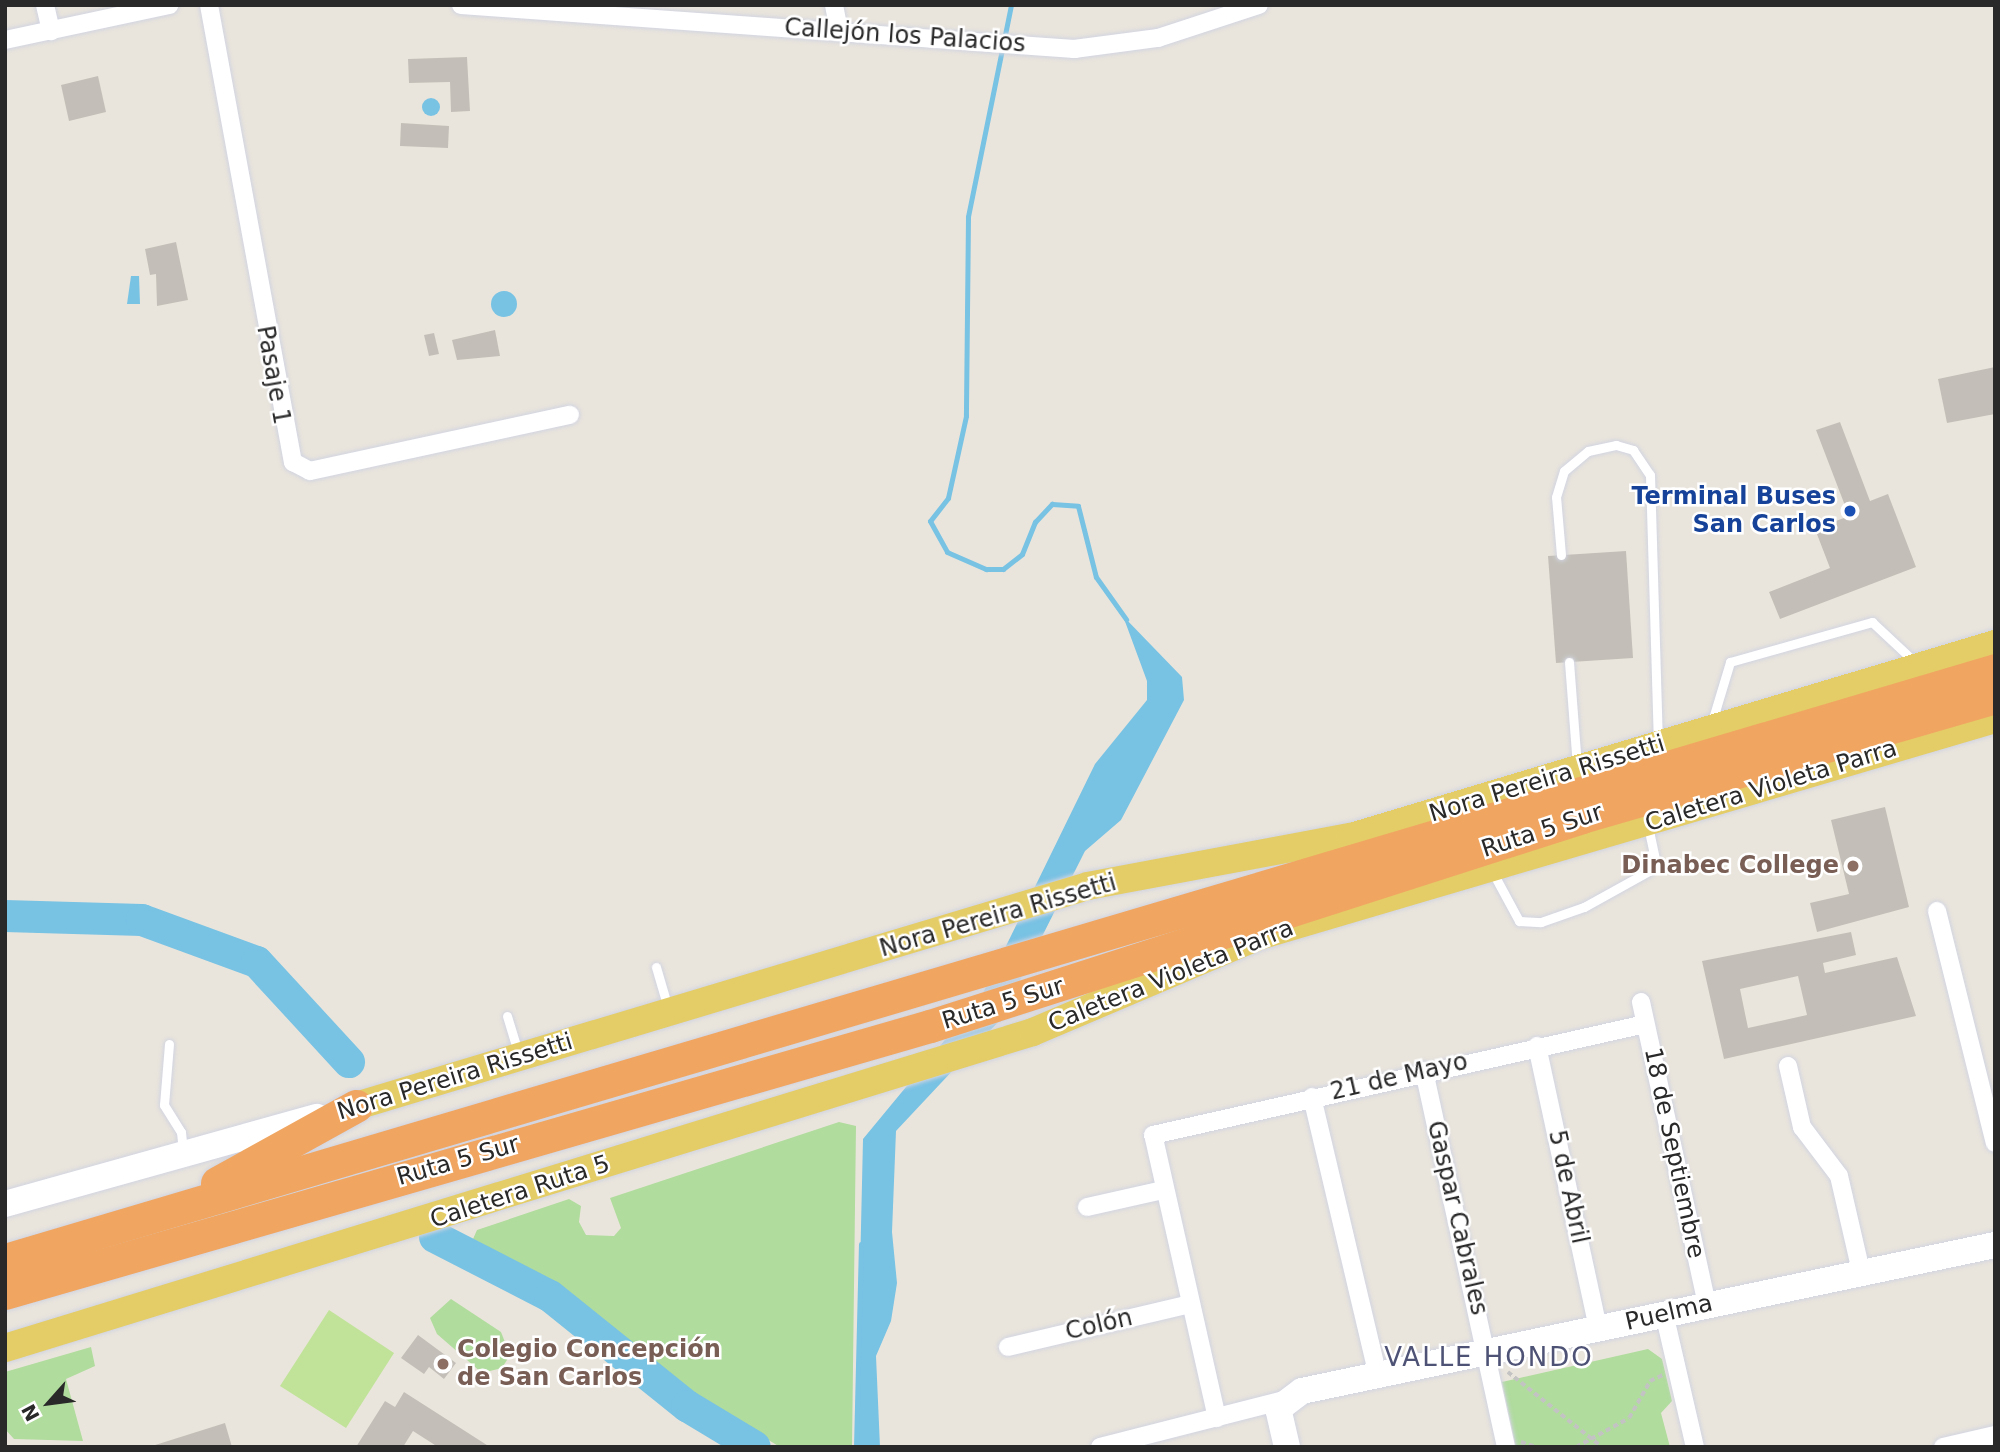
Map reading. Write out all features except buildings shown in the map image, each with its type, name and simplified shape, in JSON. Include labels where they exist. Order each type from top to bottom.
[{"type":"highway","name":"Ruta 5 Sur","points":[[5,1260],[955,981],[1995,670]]},
{"type":"highway","name":"Ruta 5 Sur","points":[[5,1293],[930,1027],[1582,817],[1995,697]]},
{"type":"highway","points":[[139,1219],[356,1106]]},
{"type":"main road","name":"Nora Pereira Rissetti","points":[[356,1106],[939,933],[1088,886],[1338,840],[1709,732],[1995,644]]},
{"type":"main road","name":"Caletera Violeta Parra","points":[[1032,1032],[1262,935],[1647,824],[1995,719]]},
{"type":"main road","name":"Caletera Ruta 5","points":[[5,1348],[871,1079],[1032,1032]]},
{"type":"street","points":[[45,5],[51,31]]},
{"type":"street","points":[[5,40],[169,5]]},
{"type":"street","name":"Pasaje 1","points":[[209,5],[293,462],[310,471],[570,415]]},
{"type":"street","name":"Callejón los Palacios","points":[[461,5],[1021,44],[1124,45],[1259,5]]},
{"type":"street","points":[[834,5],[839,31]]},
{"type":"street","points":[[1937,911],[1988,1090],[1995,1143]]},
{"type":"street","name":"18 de Septiembre","points":[[1641,1002],[1707,1304]]},
{"type":"street","name":"21 de Mayo","points":[[1163,1190],[1153,1135],[1424,1071],[1645,1024]]},
{"type":"street","name":"5 de Abril","points":[[1537,1046],[1598,1329]]},
{"type":"street","points":[[1788,1066],[1802,1127],[1839,1176],[1861,1271]]},
{"type":"street","name":"Gaspar Cabrales","points":[[1424,1071],[1488,1354],[1506,1447]]},
{"type":"street","points":[[1312,1097],[1378,1377]]},
{"type":"street","name":"Nora Pereira Rissetti","points":[[5,1204],[182,1157],[356,1106]]},
{"type":"street","points":[[1087,1207],[1163,1190],[1217,1418]]},
{"type":"street","name":"Puelma","points":[[1100,1447],[1378,1377],[1664,1313],[1995,1245]]},
{"type":"street","name":"Colón","points":[[1008,1347],[1190,1304]]},
{"type":"street","points":[[1664,1313],[1695,1447]]},
{"type":"street","points":[[1281,1401],[1287,1447]]},
{"type":"street","points":[[1943,1447],[1995,1435]]},
{"type":"lane","points":[[1561,555],[1556,497],[1564,471],[1588,451],[1616,445],[1633,450],[1650,475],[1658,746]]},
{"type":"lane","points":[[1709,732],[1730,663],[1872,622],[1919,667]]},
{"type":"lane","points":[[1569,662],[1577,770]]},
{"type":"lane","points":[[1491,869],[1506,908],[1519,921],[1541,922],[1584,907],[1649,871],[1655,859],[1647,824]]},
{"type":"lane","points":[[656,967],[670,1013]]},
{"type":"lane","points":[[507,1016],[520,1057]]},
{"type":"lane","points":[[169,1044],[164,1105],[181,1132],[182,1157]]},
{"type":"path","points":[[1488,1354],[1602,1447]]},
{"type":"path","points":[[1576,1447],[1629,1418],[1650,1381],[1676,1371]]},
{"type":"green space","points":[[839,1122],[856,1126],[852,1447],[780,1447],[691,1393],[556,1284],[473,1239],[477,1230],[569,1199],[581,1206],[579,1222],[586,1235],[614,1236],[621,1228],[610,1198]]},
{"type":"green space","points":[[451,1299],[501,1332],[510,1355],[502,1368],[482,1373],[437,1334],[430,1318]]},
{"type":"green space","points":[[329,1310],[394,1353],[346,1428],[280,1386]]},
{"type":"green space","points":[[91,1347],[95,1366],[66,1379],[83,1441],[14,1439],[5,1429],[5,1372]]},
{"type":"green space","points":[[1648,1349],[1662,1359],[1672,1401],[1661,1413],[1670,1447],[1516,1447],[1502,1382]]},
{"type":"water","points":[[431,98],[437,101],[440,107],[437,113],[431,116],[425,113],[422,107],[425,101]]},
{"type":"water","points":[[131,276],[139,276],[140,304],[127,304]]},
{"type":"water","points":[[504,291],[513,295],[517,304],[513,313],[504,317],[495,313],[491,304],[495,295]]},
{"type":"water","points":[[1123,616],[1182,677],[1184,700],[1121,820],[1085,851],[1000,1020],[896,1131],[892,1232],[897,1283],[891,1321],[876,1356],[880,1447],[856,1447],[863,1139],[982,995],[1095,764],[1147,700],[1147,681]]},
{"type":"waterway","points":[[1011,5],[968,217],[966,416],[948,498],[930,521],[947,552],[986,569],[1003,569],[1022,554],[1035,522],[1052,504],[1078,506],[1096,577],[1126,619]]},
{"type":"waterway","points":[[5,916],[142,920],[257,962],[349,1062]]},
{"type":"waterway","points":[[435,1237],[550,1296],[687,1406],[755,1447]]},
{"type":"waterway","points":[[856,1447],[861,1244]]},
{"type":"place","name":"Terminal Buses San Carlos","points":[[1850,511]]},
{"type":"place","name":"Dinabec College","points":[[1853,866]]},
{"type":"place","name":"Colegio Concepción de San Carlos","points":[[443,1364]]},
{"type":"district","name":"VALLE HONDO","points":[[1489,1358]]}]
